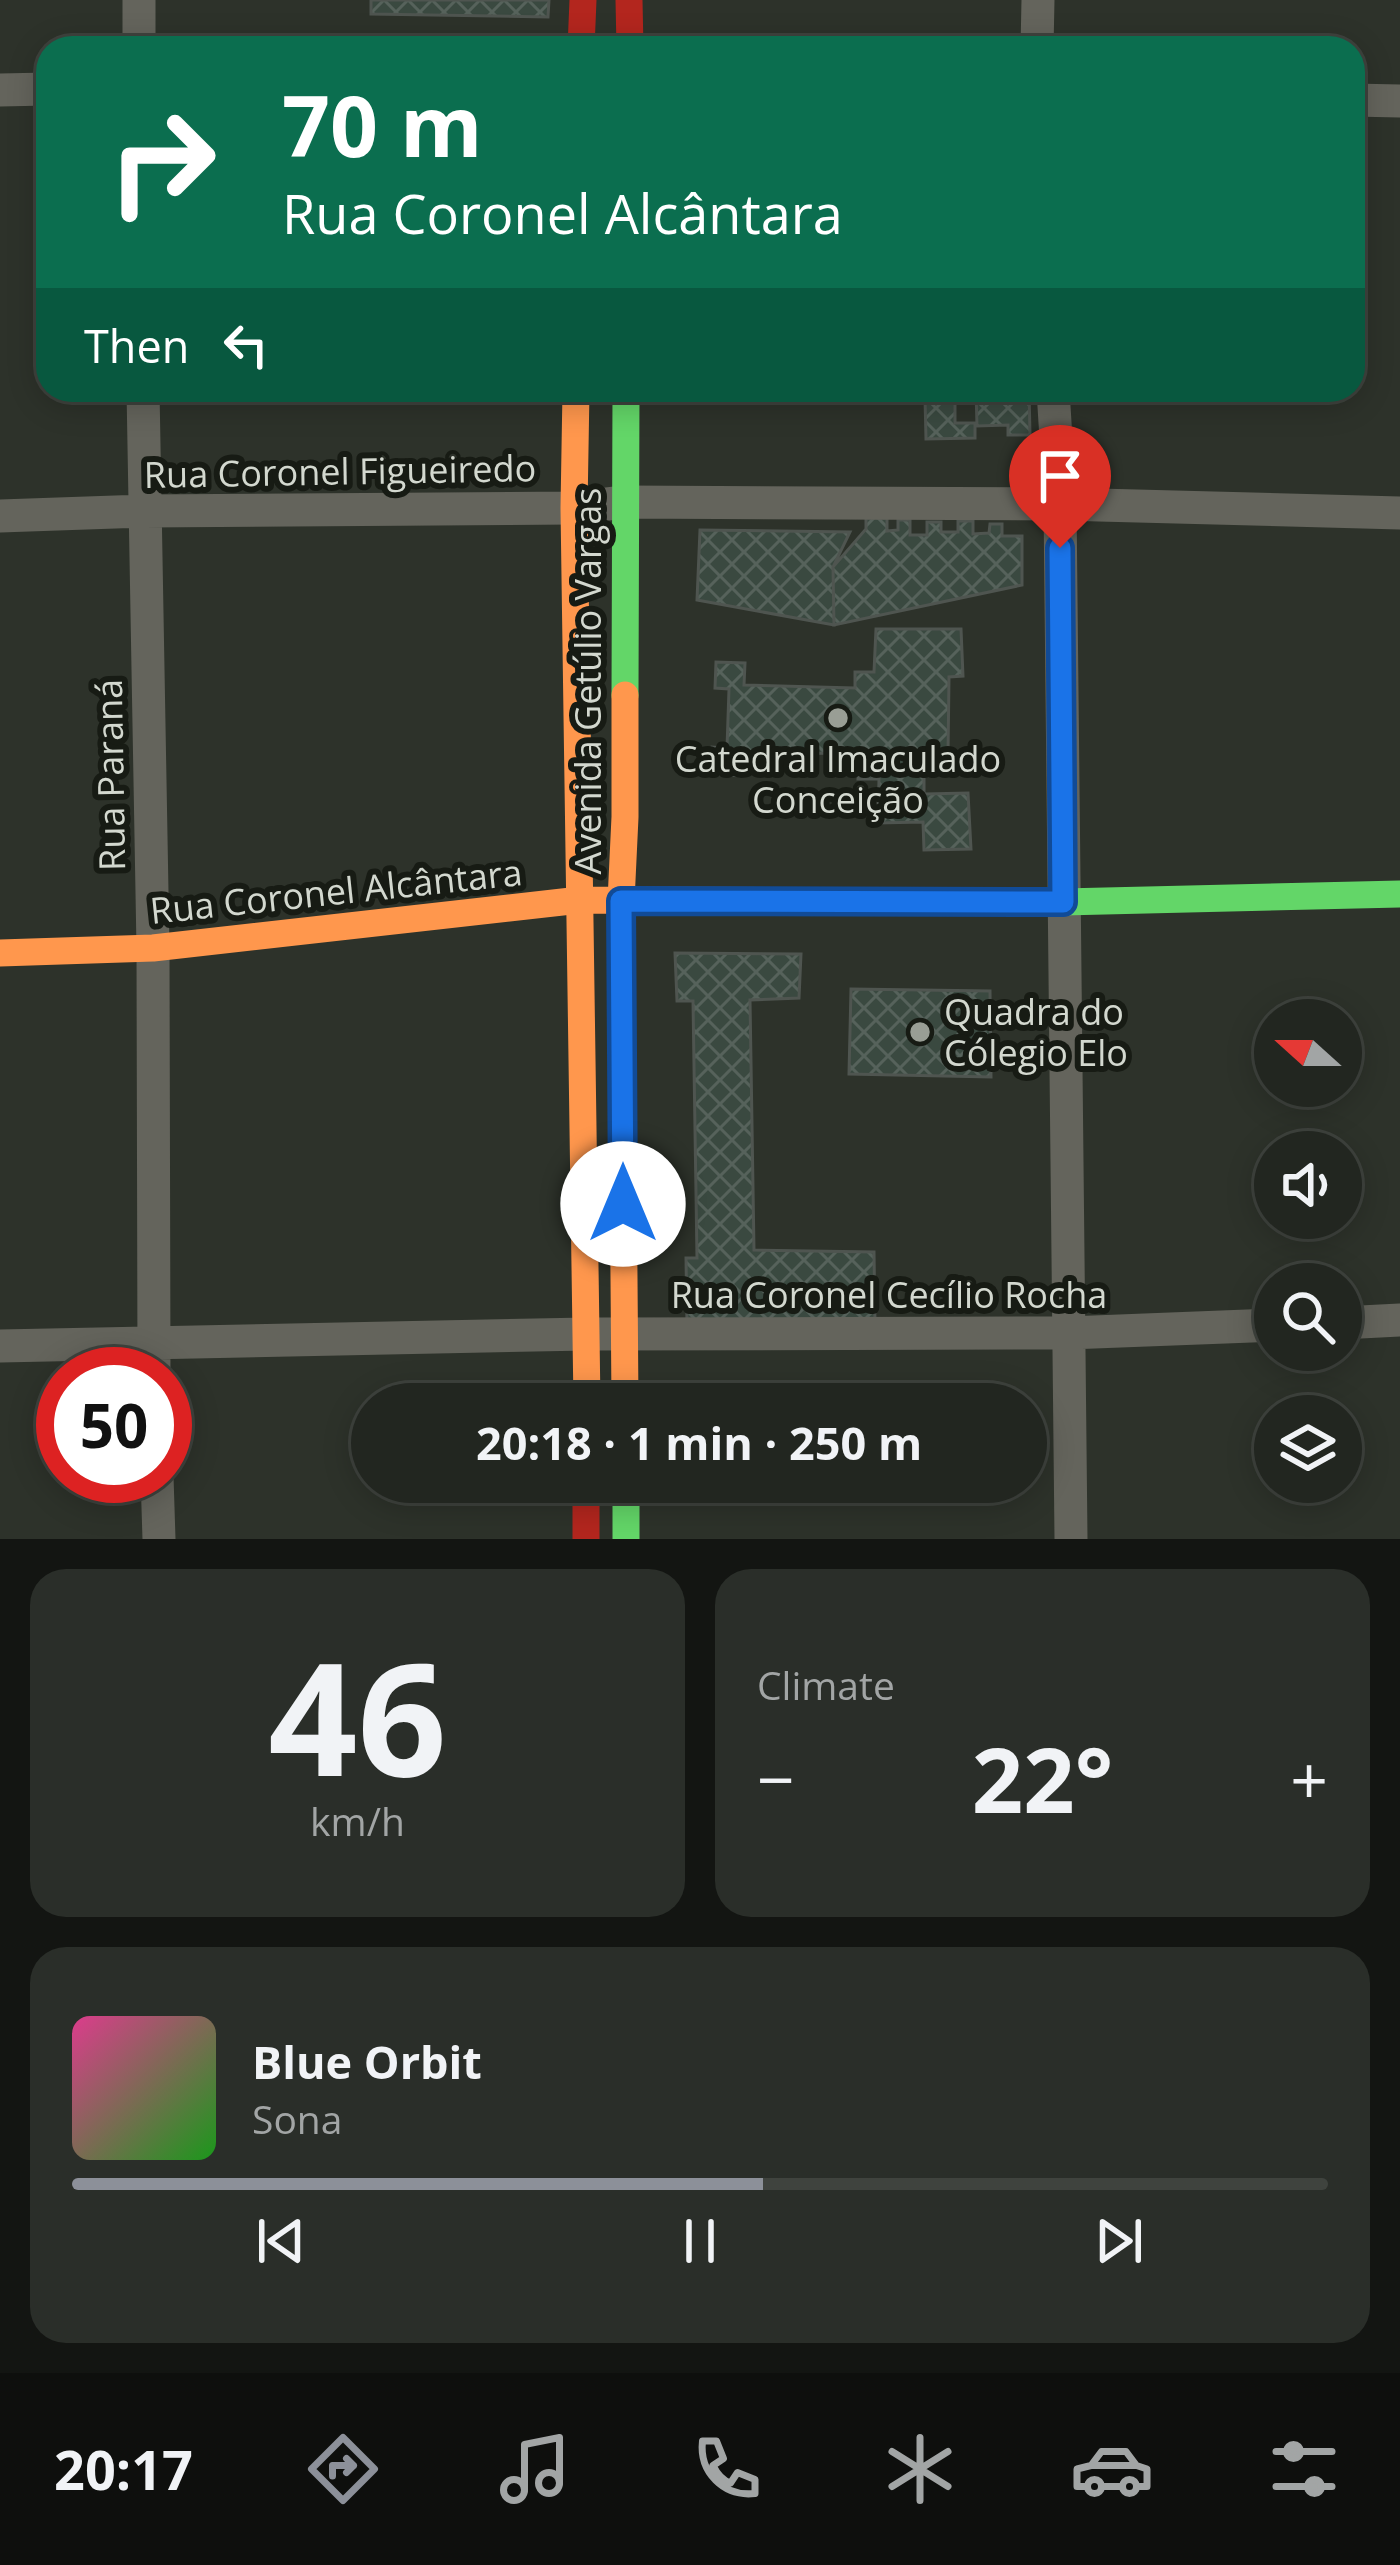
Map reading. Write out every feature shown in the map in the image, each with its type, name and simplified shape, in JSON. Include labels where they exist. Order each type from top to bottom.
[{"type":"main road","points":[[582,36],[584,0]]},
{"type":"main road","points":[[629,0],[630,36]]},
{"type":"main road","name":"Avenida Getúlio Vargas","points":[[576,402],[587,1383]]},
{"type":"main road","name":"Avenida Getúlio Vargas","points":[[625,1383],[621,901],[626,402]]},
{"type":"main road","name":"Rua Coronel Alcântara","points":[[0,953],[153,949],[580,900],[1063,902],[1400,894]]},
{"type":"main road","points":[[586,1503],[586,1539]]},
{"type":"main road","points":[[626,1503],[626,1539]]},
{"type":"street","points":[[139,0],[139,36]]},
{"type":"street","points":[[1037,36],[1038,0]]},
{"type":"street","points":[[0,90],[36,89]]},
{"type":"street","points":[[1365,100],[1400,101]]},
{"type":"street","name":"Rua Paraná","points":[[142,402],[153,949],[154,1347]]},
{"type":"street","points":[[1054,402],[1060,504],[1071,1539]]},
{"type":"street","name":"Rua Coronel Figueiredo","points":[[0,516],[574,508],[624,502],[1060,504],[1400,513]]},
{"type":"street","points":[[1362,1322],[1400,1320]]},
{"type":"street","name":"Rua Coronel Cecílio Rocha","points":[[192,1357],[587,1334],[1068,1334],[1254,1326]]},
{"type":"street","name":"Rua Coronel Cecílio Rocha","points":[[0,1346],[36,1349]]},
{"type":"street","points":[[158,1503],[159,1539]]},
{"type":"building","points":[[371,0],[549,0],[548,17],[371,14]]},
{"type":"building","points":[[925,402],[955,402],[955,423],[975,423],[975,438],[926,439]]},
{"type":"building","points":[[976,402],[1029,402],[1030,435],[1008,435],[1008,425],[977,426]]},
{"type":"building","points":[[866,518],[887,518],[887,531],[898,530],[898,520],[910,520],[910,535],[927,535],[927,522],[941,522],[941,532],[958,532],[958,521],[973,521],[973,534],[989,533],[990,524],[1002,524],[1002,536],[1022,536],[1022,585],[834,625],[833,567],[866,529]]},
{"type":"building","points":[[700,530],[850,532],[833,567],[834,625],[697,600]]},
{"type":"building","name":"Catedral Imaculado Conceição","points":[[876,629],[961,629],[963,676],[949,677],[948,755],[915,757],[914,776],[924,776],[924,794],[968,793],[971,849],[924,850],[923,822],[878,823],[879,779],[858,779],[859,753],[742,754],[741,776],[711,774],[712,747],[727,748],[729,689],[715,688],[716,662],[745,663],[744,685],[855,688],[855,672],[874,672]]},
{"type":"building","points":[[675,953],[801,954],[799,998],[750,1000],[754,1250],[874,1252],[875,1325],[687,1324],[686,1258],[697,1258],[693,1001],[677,1001]]},
{"type":"building","name":"Quadra do Cólegio Elo","points":[[851,989],[990,991],[991,1077],[849,1074]]},
{"type":"traffic: fast","points":[[625,695],[626,402]]},
{"type":"traffic: fast","points":[[877,901],[1400,894]]},
{"type":"traffic: fast","points":[[626,1503],[626,1539]]},
{"type":"traffic: slow","points":[[576,402],[587,1383]]},
{"type":"traffic: slow","points":[[625,695],[621,901],[625,1383]]},
{"type":"traffic: slow","points":[[0,953],[153,948],[580,900],[877,901]]},
{"type":"traffic: jam","points":[[582,36],[583,0]]},
{"type":"traffic: jam","points":[[629,0],[630,36]]},
{"type":"traffic: jam","points":[[586,1503],[586,1539]]},
{"type":"place","name":"Catedral Imaculado Conceição","points":[[838,718]]},
{"type":"place","name":"Quadra do Cólegio Elo","points":[[920,1032]]},
{"type":"route","points":[[623,1204],[621,901],[1063,902],[1060,548]]}]
